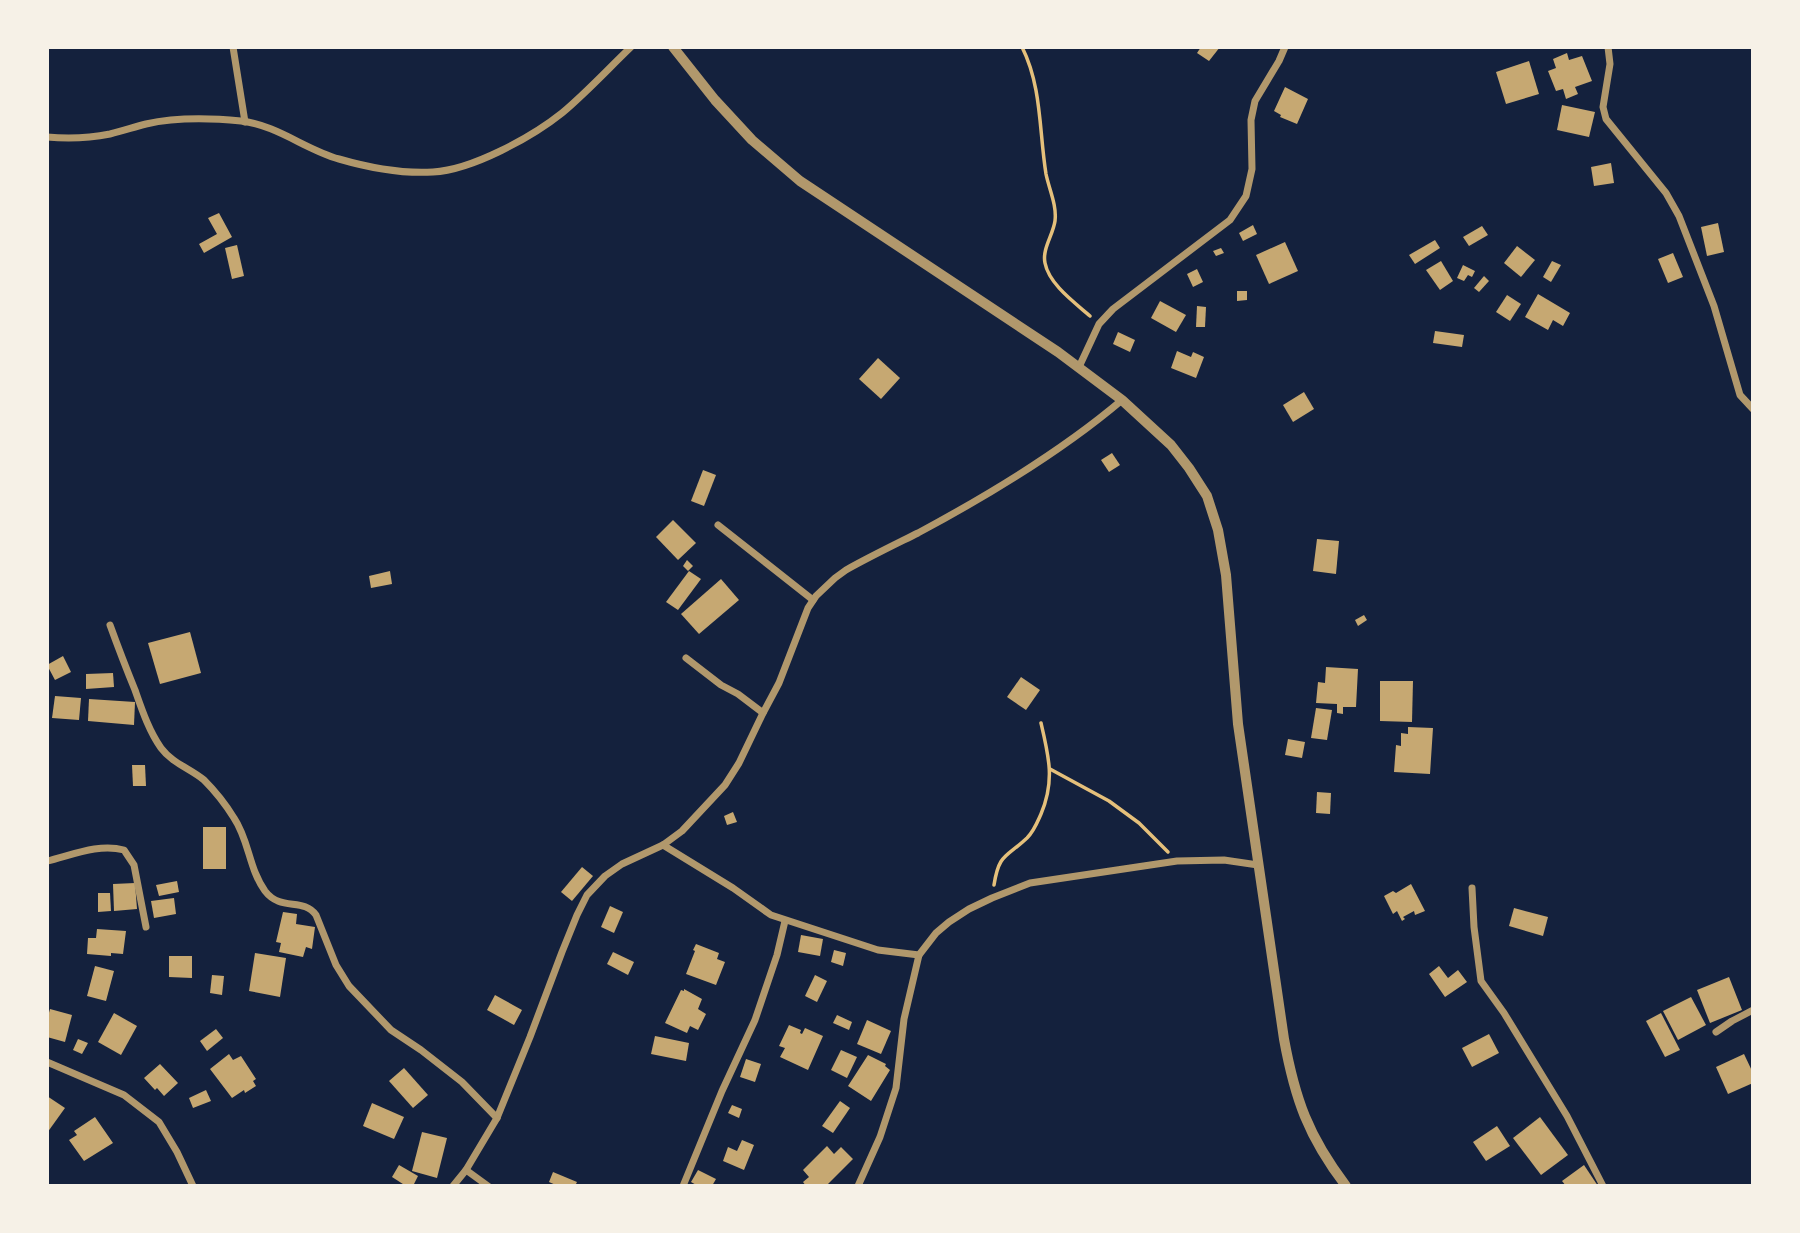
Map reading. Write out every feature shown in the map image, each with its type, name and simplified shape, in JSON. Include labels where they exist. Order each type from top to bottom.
[{"type":"street","points":[[233,47],[245,121]]},
{"type":"street","points":[[47,137],[111,134],[173,120],[245,121],[284,134],[330,156],[369,168],[436,172],[489,156],[537,131],[562,113],[631,47]]},
{"type":"street","points":[[673,47],[715,100],[752,140],[800,181],[1079,367],[1122,400],[1171,445],[1207,496],[1219,530],[1226,575],[1238,724],[1292,1080],[1305,1120],[1327,1161],[1346,1186]]},
{"type":"street","points":[[1079,367],[1099,324],[1113,309],[1230,220],[1246,196],[1252,169],[1251,120],[1255,101],[1285,47]]},
{"type":"street","points":[[1608,47],[1610,64],[1603,107],[1606,119],[1666,193],[1679,216],[1714,306],[1740,395],[1753,410]]},
{"type":"street","points":[[453,1186],[466,1170],[497,1118],[587,895],[605,876],[622,864],[663,845],[682,831],[725,785],[779,683],[808,608],[816,596],[846,570],[975,500],[1091,426],[1122,400]]},
{"type":"street","points":[[718,525],[813,600]]},
{"type":"street","points":[[110,625],[148,725],[163,751],[203,779],[233,816],[246,844],[252,868],[265,890],[272,898],[282,903],[312,910],[335,965],[349,986],[391,1030],[463,1082],[497,1118]]},
{"type":"street","points":[[686,657],[763,713]]},
{"type":"street","points":[[663,845],[771,915],[878,950],[919,955]]},
{"type":"street","points":[[47,861],[111,846],[124,850],[134,864],[146,927]]},
{"type":"street","points":[[858,1186],[880,1137],[896,1088],[904,1019],[919,955],[936,933],[949,922],[969,909],[1030,883],[1177,861],[1224,860],[1258,865]]},
{"type":"street","points":[[1472,888],[1481,981],[1504,1013],[1567,1116],[1604,1186]]},
{"type":"street","points":[[683,1186],[755,1020],[777,955],[785,921]]},
{"type":"street","points":[[1716,1032],[1753,1010]]},
{"type":"street","points":[[47,1062],[124,1095],[159,1122],[193,1186]]},
{"type":"street","points":[[466,1170],[488,1186]]},
{"type":"path","points":[[1022,47],[1030,63],[1036,86],[1046,174],[1054,206],[1055,221],[1044,254],[1045,264],[1054,282],[1099,324]]},
{"type":"path","points":[[992,898],[1000,862],[1029,836],[1045,804],[1050,785],[1050,769],[1041,723]]},
{"type":"path","points":[[1050,769],[1109,801],[1139,823],[1177,861]]},
{"type":"building","points":[[1201,47],[1220,47],[1209,61],[1197,53]]},
{"type":"building","points":[[1567,53],[1569,60],[1582,56],[1592,81],[1575,87],[1578,94],[1566,99],[1563,89],[1556,91],[1548,71],[1556,68],[1553,59]]},
{"type":"building","points":[[1529,61],[1539,94],[1506,104],[1496,72]]},
{"type":"building","points":[[1285,87],[1308,99],[1297,124],[1280,117],[1281,115],[1274,111]]},
{"type":"building","points":[[1562,105],[1595,112],[1589,137],[1557,130]]},
{"type":"building","points":[[1611,163],[1614,183],[1594,186],[1591,167]]},
{"type":"building","points":[[219,213],[232,237],[204,253],[199,244],[217,234],[208,218]]},
{"type":"building","points":[[1718,223],[1724,252],[1707,256],[1701,227]]},
{"type":"building","points":[[1253,225],[1257,234],[1243,241],[1239,233]]},
{"type":"building","points":[[1482,226],[1488,235],[1469,246],[1463,237]]},
{"type":"building","points":[[1435,240],[1440,248],[1415,264],[1409,255]]},
{"type":"building","points":[[1285,242],[1298,271],[1269,284],[1256,255]]},
{"type":"building","points":[[237,245],[244,276],[232,279],[225,248]]},
{"type":"building","points":[[1517,246],[1535,260],[1521,277],[1504,263]]},
{"type":"building","points":[[1221,248],[1224,253],[1216,256],[1213,251]]},
{"type":"building","points":[[1673,253],[1683,277],[1668,283],[1658,259]]},
{"type":"building","points":[[1441,261],[1453,281],[1440,290],[1426,270]]},
{"type":"building","points":[[1552,261],[1561,265],[1551,282],[1543,277]]},
{"type":"building","points":[[1463,265],[1475,271],[1472,277],[1468,275],[1464,281],[1457,278]]},
{"type":"building","points":[[1197,269],[1203,282],[1193,287],[1187,274]]},
{"type":"building","points":[[1484,276],[1489,281],[1479,292],[1474,288]]},
{"type":"building","points":[[1237,291],[1247,291],[1247,300],[1237,301]]},
{"type":"building","points":[[1538,294],[1570,313],[1563,326],[1553,320],[1548,330],[1525,317]]},
{"type":"building","points":[[1507,295],[1521,304],[1510,321],[1496,312]]},
{"type":"building","points":[[1160,301],[1186,315],[1176,332],[1151,318]]},
{"type":"building","points":[[1197,306],[1206,307],[1205,327],[1196,327]]},
{"type":"building","points":[[1435,331],[1464,335],[1462,347],[1433,343]]},
{"type":"building","points":[[1118,332],[1135,340],[1130,352],[1113,344]]},
{"type":"building","points":[[1177,351],[1191,357],[1193,352],[1204,357],[1196,378],[1171,368]]},
{"type":"building","points":[[878,358],[900,378],[881,399],[859,379]]},
{"type":"building","points":[[1304,392],[1314,409],[1293,422],[1283,405]]},
{"type":"building","points":[[1112,453],[1120,465],[1109,472],[1101,460]]},
{"type":"building","points":[[703,470],[716,475],[704,506],[691,501]]},
{"type":"building","points":[[673,520],[696,543],[678,560],[656,537]]},
{"type":"building","points":[[1317,539],[1339,541],[1336,574],[1313,571]]},
{"type":"building","points":[[687,560],[693,566],[688,571],[683,566]]},
{"type":"building","points":[[390,571],[392,584],[371,588],[369,576]]},
{"type":"building","points":[[689,571],[701,579],[678,610],[666,602]]},
{"type":"building","points":[[721,579],[739,600],[699,634],[681,614]]},
{"type":"building","points":[[1364,615],[1367,620],[1358,626],[1355,620]]},
{"type":"building","points":[[190,632],[201,673],[160,684],[148,643]]},
{"type":"building","points":[[63,656],[71,672],[55,680],[47,665]]},
{"type":"building","points":[[1326,667],[1358,669],[1356,707],[1343,707],[1343,714],[1337,713],[1337,704],[1316,703],[1318,682],[1325,683]]},
{"type":"building","points":[[113,673],[114,687],[86,689],[86,674]]},
{"type":"building","points":[[1021,677],[1040,690],[1026,710],[1007,697]]},
{"type":"building","points":[[1380,681],[1413,681],[1412,722],[1380,721]]},
{"type":"building","points":[[55,696],[81,698],[79,720],[52,718]]},
{"type":"building","points":[[89,699],[135,702],[134,725],[88,721]]},
{"type":"building","points":[[1316,708],[1332,710],[1327,740],[1311,738]]},
{"type":"building","points":[[1408,727],[1433,728],[1430,774],[1394,772],[1396,745],[1401,746],[1401,733],[1408,734]]},
{"type":"building","points":[[1288,739],[1305,742],[1302,758],[1285,755]]},
{"type":"building","points":[[132,765],[145,765],[146,786],[133,786]]},
{"type":"building","points":[[1317,792],[1331,793],[1330,814],[1316,813]]},
{"type":"building","points":[[733,812],[737,822],[727,825],[724,816]]},
{"type":"building","points":[[203,827],[226,827],[226,869],[203,869]]},
{"type":"building","points":[[582,867],[593,876],[572,901],[561,892]]},
{"type":"building","points":[[177,881],[179,892],[159,896],[156,885]]},
{"type":"building","points":[[135,883],[137,909],[114,911],[113,884]]},
{"type":"building","points":[[1411,884],[1425,911],[1415,915],[1414,911],[1403,917],[1405,919],[1402,921],[1397,911],[1393,914],[1384,896],[1393,891],[1396,893]]},
{"type":"building","points":[[98,893],[110,893],[111,911],[98,912]]},
{"type":"building","points":[[174,898],[176,914],[154,918],[151,901]]},
{"type":"building","points":[[610,906],[623,912],[614,933],[601,927]]},
{"type":"building","points":[[1514,908],[1548,917],[1543,936],[1509,926]]},
{"type":"building","points":[[283,912],[297,914],[296,924],[315,927],[312,949],[306,947],[303,957],[279,952],[281,943],[276,942]]},
{"type":"building","points":[[97,929],[126,931],[123,954],[87,954],[88,938],[96,938]]},
{"type":"building","points":[[801,935],[823,939],[820,956],[798,952]]},
{"type":"building","points":[[696,944],[719,953],[717,959],[725,962],[716,985],[686,974]]},
{"type":"building","points":[[834,950],[846,953],[843,966],[831,962]]},
{"type":"building","points":[[613,952],[634,962],[628,975],[607,964]]},
{"type":"building","points":[[255,953],[286,958],[280,997],[249,991]]},
{"type":"building","points":[[169,956],[192,956],[192,978],[169,977]]},
{"type":"building","points":[[95,966],[114,971],[106,1001],[87,996]]},
{"type":"building","points":[[1439,966],[1448,978],[1458,970],[1467,982],[1445,997],[1429,974]]},
{"type":"building","points":[[212,975],[224,976],[222,995],[210,993]]},
{"type":"building","points":[[815,975],[827,981],[817,1002],[805,996]]},
{"type":"building","points":[[1729,977],[1742,1010],[1710,1023],[1697,990]]},
{"type":"building","points":[[684,989],[702,999],[698,1009],[706,1014],[698,1030],[690,1026],[687,1033],[665,1023],[681,990]]},
{"type":"building","points":[[495,995],[522,1010],[514,1025],[487,1010]]},
{"type":"building","points":[[1691,997],[1706,1025],[1678,1040],[1663,1011]]},
{"type":"building","points":[[50,1009],[72,1015],[65,1042],[47,1037]]},
{"type":"building","points":[[114,1013],[137,1026],[121,1055],[98,1042]]},
{"type":"building","points":[[1661,1013],[1680,1050],[1665,1057],[1646,1021]]},
{"type":"building","points":[[837,1015],[852,1022],[849,1030],[833,1023]]},
{"type":"building","points":[[867,1020],[891,1031],[881,1054],[857,1044]]},
{"type":"building","points":[[789,1025],[801,1030],[802,1034],[805,1028],[823,1036],[808,1070],[780,1057],[785,1048],[779,1046]]},
{"type":"building","points":[[216,1029],[223,1038],[207,1051],[200,1041]]},
{"type":"building","points":[[1489,1034],[1499,1053],[1472,1067],[1462,1048]]},
{"type":"building","points":[[655,1036],[689,1043],[686,1061],[651,1054]]},
{"type":"building","points":[[78,1039],[88,1043],[82,1054],[73,1050]]},
{"type":"building","points":[[841,1050],[857,1057],[847,1078],[831,1070]]},
{"type":"building","points":[[229,1054],[233,1060],[241,1056],[256,1079],[253,1081],[256,1086],[232,1098],[210,1069]]},
{"type":"building","points":[[1744,1054],[1753,1073],[1753,1083],[1728,1094],[1716,1067]]},
{"type":"building","points":[[868,1055],[886,1064],[890,1070],[871,1101],[848,1086]]},
{"type":"building","points":[[746,1059],[761,1064],[755,1082],[740,1077]]},
{"type":"building","points":[[160,1064],[178,1083],[164,1096],[144,1078]]},
{"type":"building","points":[[404,1068],[428,1095],[413,1108],[389,1081]]},
{"type":"building","points":[[206,1090],[211,1101],[193,1108],[189,1098]]},
{"type":"building","points":[[47,1096],[65,1108],[47,1133]]},
{"type":"building","points":[[840,1101],[850,1108],[833,1133],[822,1126]]},
{"type":"building","points":[[372,1103],[404,1117],[394,1139],[363,1126]]},
{"type":"building","points":[[732,1105],[742,1109],[739,1118],[728,1113]]},
{"type":"building","points":[[95,1117],[113,1143],[84,1161],[69,1140],[77,1135],[74,1131]]},
{"type":"building","points":[[1540,1117],[1568,1155],[1541,1175],[1513,1138]]},
{"type":"building","points":[[1497,1126],[1510,1146],[1486,1161],[1473,1142]]},
{"type":"building","points":[[422,1132],[447,1138],[437,1178],[412,1171]]},
{"type":"building","points":[[742,1140],[754,1145],[744,1170],[723,1161],[728,1147],[737,1151]]},
{"type":"building","points":[[827,1146],[834,1154],[841,1147],[853,1159],[826,1186],[806,1186],[803,1182],[809,1177],[803,1170]]},
{"type":"building","points":[[399,1165],[418,1176],[413,1186],[406,1186],[392,1177]]},
{"type":"building","points":[[1584,1165],[1598,1186],[1566,1186],[1562,1181]]},
{"type":"building","points":[[698,1170],[716,1179],[712,1186],[698,1186],[691,1182]]},
{"type":"building","points":[[553,1172],[577,1182],[575,1186],[558,1186],[549,1182]]}]
